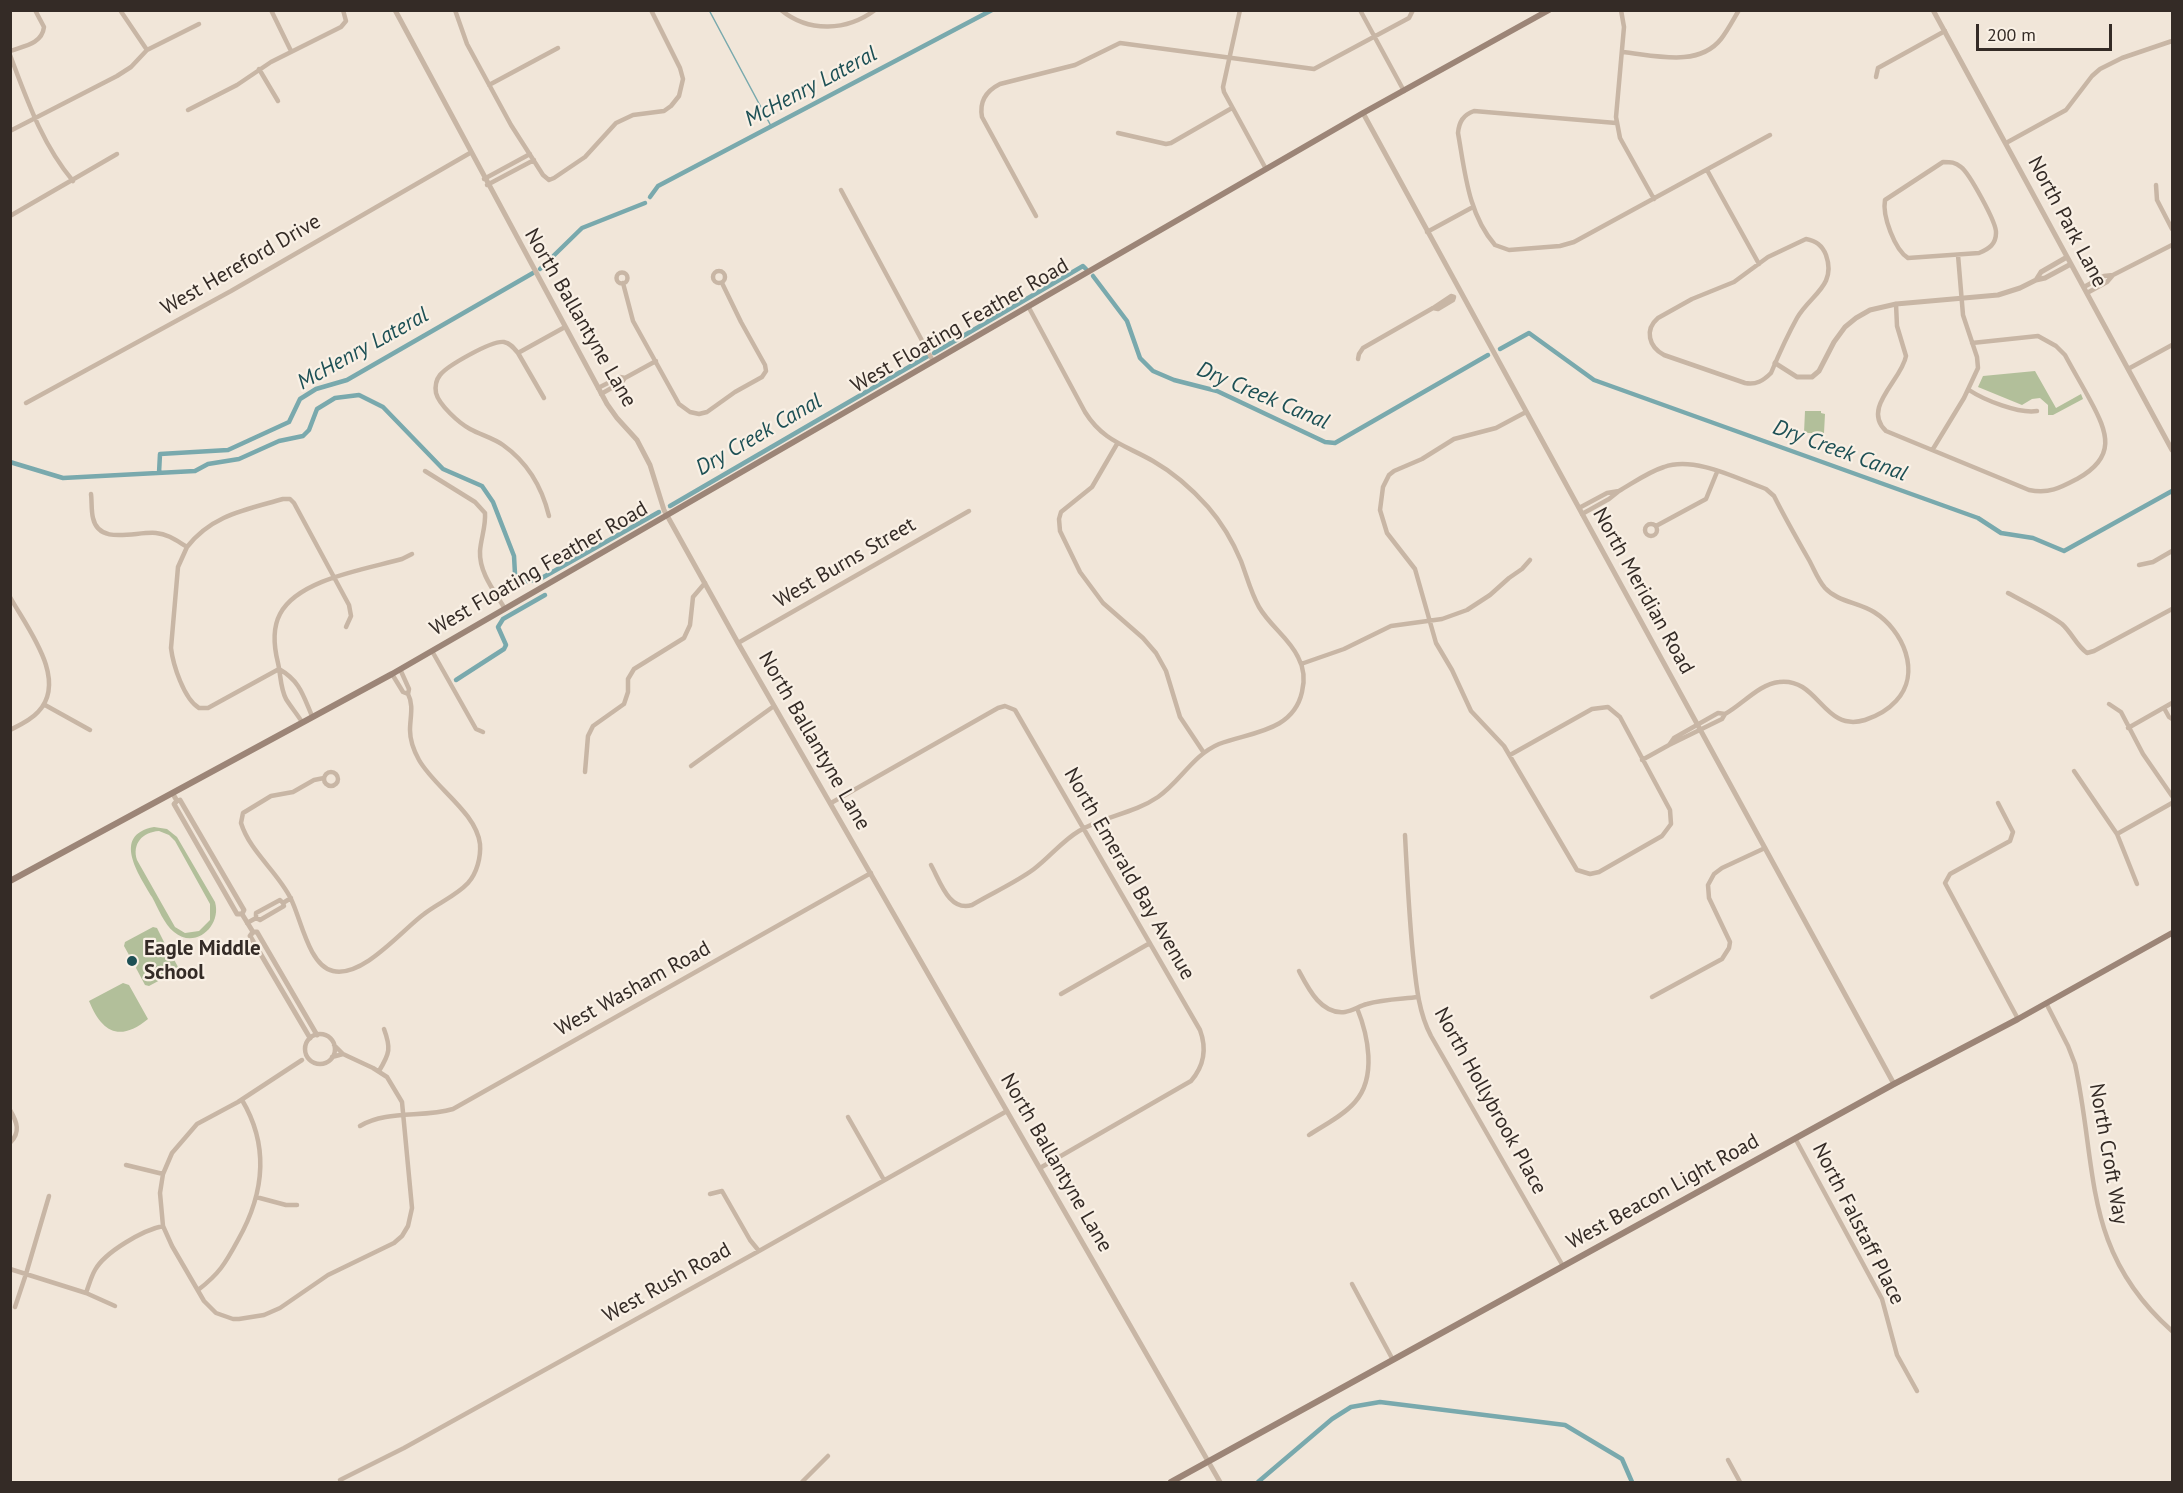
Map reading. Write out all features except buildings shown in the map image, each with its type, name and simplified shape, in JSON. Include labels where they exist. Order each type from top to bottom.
[{"type":"main road","name":"West Floating Feather Road","points":[[10,881],[175,798],[312,716],[392,674],[506,609],[1363,113],[1549,10]]},
{"type":"main road","name":"West Beacon Light Road","points":[[1171,1482],[2172,933]]},
{"type":"street","points":[[35,10],[44,27],[41,38],[10,53],[34,117],[48,146],[73,181]]},
{"type":"street","points":[[120,10],[147,50]]},
{"type":"street","points":[[271,10],[291,51]]},
{"type":"street","points":[[188,110],[237,86],[259,69],[291,51],[341,27],[346,21],[343,10]]},
{"type":"street","name":"North Ballantyne Lane","points":[[395,10],[599,391],[616,418],[634,435],[645,455],[654,476],[659,499],[738,643],[1220,1482]]},
{"type":"street","points":[[455,10],[467,44],[511,125],[543,175],[549,180],[581,161],[616,123],[633,115],[664,111],[676,101],[682,89],[683,79],[680,68],[651,10]]},
{"type":"street","points":[[781,10],[803,23],[830,27],[852,23],[875,10]]},
{"type":"street","points":[[1240,10],[1223,87],[1266,169]]},
{"type":"street","points":[[1360,10],[1404,90]]},
{"type":"street","points":[[1622,52],[1683,57],[1704,53],[1721,39],[1739,10]]},
{"type":"street","name":"North Park Lane","points":[[1934,10],[2172,450]]},
{"type":"street","points":[[1036,216],[984,122],[981,112],[982,101],[987,92],[1000,84],[1075,65],[1120,43],[1314,69],[1408,18],[1413,11]]},
{"type":"street","points":[[1620,11],[1624,27],[1616,123],[1620,138],[1654,199]]},
{"type":"street","points":[[10,131],[117,76],[131,67],[147,50],[199,24]]},
{"type":"street","points":[[1876,77],[1878,68],[1945,31]]},
{"type":"street","points":[[2006,143],[2066,110],[2100,69],[2122,58],[2172,41]]},
{"type":"street","points":[[489,85],[558,48]]},
{"type":"street","points":[[259,69],[278,101]]},
{"type":"street","points":[[1118,133],[1166,144],[1171,143],[1232,108]]},
{"type":"street","points":[[1616,123],[1474,111],[1463,118],[1458,133],[1468,194],[1495,245],[1509,250],[1569,244],[1770,135]]},
{"type":"street","name":"North Meridian Road","points":[[1363,113],[1894,1084]]},
{"type":"street","name":"West Hereford Drive","points":[[26,403],[231,291],[470,153]]},
{"type":"street","points":[[10,216],[117,154]]},
{"type":"street","points":[[484,178],[530,154]]},
{"type":"street","points":[[487,185],[534,160]]},
{"type":"street","points":[[1944,162],[1954,162],[1965,170],[1996,226],[1993,244],[1987,249],[1979,253],[1958,255],[1913,259],[1904,255],[1899,250],[1884,213],[1885,200],[1890,195],[1944,162]]},
{"type":"street","points":[[1707,170],[1759,264]]},
{"type":"street","points":[[2156,185],[2155,196],[2172,229]]},
{"type":"street","points":[[841,190],[933,361]]},
{"type":"street","points":[[1427,232],[1473,207]]},
{"type":"street","points":[[1806,239],[1815,240],[1822,247],[1828,264],[1829,277],[1826,284],[1798,316],[1765,379],[1751,384],[1664,355],[1654,348],[1650,332],[1653,322],[1692,299],[1734,282],[1759,264],[1797,242],[1806,239]]},
{"type":"street","points":[[2087,293],[2107,282],[2114,275],[2172,245]]},
{"type":"street","points":[[1933,449],[1969,390],[1978,368],[1963,315],[1958,255]]},
{"type":"street","points":[[2036,280],[2041,272],[2067,258]]},
{"type":"street","points":[[1775,363],[1797,377],[1812,377],[1819,371],[1838,335],[1856,318],[1878,307],[1998,295],[2045,278],[2071,264]]},
{"type":"street","points":[[2084,287],[2104,276],[2114,275]]},
{"type":"street","points":[[623,283],[633,321],[679,404],[690,412],[699,414],[706,412],[762,377],[766,371],[722,283]]},
{"type":"street","points":[[1358,359],[1363,348],[1433,308],[1438,309],[1461,293]]},
{"type":"street","points":[[1896,304],[1897,326],[1906,356],[1879,405],[1877,414],[1880,424],[1886,431],[2029,490],[2040,492],[2058,489],[2088,473],[2097,465],[2105,447],[2103,425],[2065,355],[2056,346],[2038,336],[1972,343]]},
{"type":"street","points":[[930,865],[953,903],[964,907],[972,905],[1034,869],[1065,840],[1084,828],[1132,811],[1153,800],[1168,789],[1204,753],[1220,744],[1272,728],[1287,718],[1297,706],[1302,692],[1304,678],[1301,664],[1293,649],[1258,607],[1236,549],[1209,508],[1169,472],[1117,444],[1101,432],[1088,417],[1028,306]]},
{"type":"street","points":[[518,353],[565,327]]},
{"type":"street","points":[[544,398],[518,353],[504,342],[489,345],[446,370],[437,379],[435,388],[441,402],[465,426],[502,445],[526,467],[542,493],[549,516]]},
{"type":"street","points":[[2128,369],[2172,345]]},
{"type":"street","points":[[599,391],[620,377],[625,378],[656,361]]},
{"type":"street","points":[[1969,390],[2026,413],[2037,411]]},
{"type":"street","points":[[1510,755],[1592,709],[1608,707],[1620,717],[1670,810],[1671,824],[1662,836],[1599,872],[1583,873],[1573,865],[1510,755],[1473,714],[1452,670],[1438,648],[1414,569],[1406,555],[1391,539],[1383,522],[1380,504],[1383,487],[1389,475],[1394,471],[1422,459],[1454,439],[1496,428],[1526,412]]},
{"type":"street","points":[[1117,444],[1092,487],[1061,512],[1059,525],[1075,563],[1090,588],[1103,603],[1143,638],[1160,659],[1170,682],[1180,717],[1204,753]]},
{"type":"street","points":[[1581,511],[1607,493],[1619,491],[1660,468],[1674,464],[1690,463],[1770,491],[1824,587],[1841,599],[1875,612],[1893,631],[1905,649],[1908,659],[1906,680],[1899,698],[1879,714],[1859,722],[1841,721],[1832,716],[1808,690],[1791,682],[1778,682],[1766,686],[1725,714],[1718,713],[1699,728],[1674,738],[1669,745],[1642,760]]},
{"type":"street","points":[[425,471],[475,501],[485,513],[480,549],[481,564],[506,609]]},
{"type":"street","points":[[1656,526],[1706,499],[1717,472]]},
{"type":"street","points":[[91,494],[93,518],[100,531],[107,535],[163,534],[187,547]]},
{"type":"street","points":[[279,669],[208,708],[199,708],[193,704],[178,676],[172,662],[171,648],[178,567],[187,547],[212,522],[283,499],[290,499],[349,605],[351,616],[346,627]]},
{"type":"street","name":"West Burns Street","points":[[738,643],[969,511]]},
{"type":"street","points":[[2139,565],[2153,562],[2172,551]]},
{"type":"street","points":[[302,722],[287,700],[280,683],[274,635],[279,616],[287,603],[298,594],[334,578],[402,559],[412,554]]},
{"type":"street","points":[[1301,664],[1344,649],[1391,626],[1454,615],[1474,606],[1522,569],[1530,560]]},
{"type":"street","points":[[585,772],[588,736],[593,726],[624,704],[628,692],[628,679],[634,669],[684,638],[690,625],[693,597],[705,583]]},
{"type":"street","points":[[2008,593],[2059,622],[2087,653],[2172,609]]},
{"type":"street","points":[[10,597],[44,658],[50,685],[45,705],[34,717],[10,730]]},
{"type":"street","points":[[432,651],[476,729],[483,732]]},
{"type":"street","points":[[279,669],[292,676],[312,716]]},
{"type":"street","points":[[400,669],[409,689],[408,694]]},
{"type":"street","points":[[324,778],[292,792],[268,798],[247,809],[241,817],[242,828],[291,898],[314,955],[322,966],[333,971],[344,971],[373,957],[424,914],[456,894],[469,882],[477,868],[480,844],[476,833],[469,819],[432,778],[413,747],[410,732],[411,699],[403,692],[392,674]]},
{"type":"street","points":[[2128,728],[2172,703]]},
{"type":"street","points":[[2109,704],[2121,712],[2143,754],[2172,796]]},
{"type":"street","points":[[45,705],[90,730]]},
{"type":"street","points":[[691,766],[774,706]]},
{"type":"street","name":"North Emerald Bay Avenue","points":[[831,803],[998,708],[1011,707],[1018,714],[1200,1030],[1204,1049],[1202,1064],[1195,1076],[1185,1085],[1040,1168]]},
{"type":"street","points":[[2164,708],[2172,719]]},
{"type":"street","points":[[2074,771],[2116,834],[2137,884]]},
{"type":"street","points":[[175,798],[174,804],[237,914],[242,914],[252,932],[250,936],[310,1038]]},
{"type":"street","points":[[1998,802],[2013,832],[2010,841],[1950,874],[1945,883],[2018,1018]]},
{"type":"street","points":[[2116,834],[2172,803]]},
{"type":"street","name":"North Hollybrook Place","points":[[1405,835],[1410,918],[1418,997],[1423,1017],[1431,1036],[1563,1266]]},
{"type":"street","points":[[1652,997],[1726,956],[1730,942],[1709,898],[1708,885],[1714,874],[1722,868],[1765,848]]},
{"type":"street","name":"West Washam Road","points":[[360,1125],[373,1120],[440,1113],[453,1109],[871,873]]},
{"type":"street","points":[[247,923],[256,918],[256,913],[280,900],[284,903],[291,898]]},
{"type":"street","points":[[252,932],[257,932],[317,1035]]},
{"type":"street","points":[[1061,994],[1150,943]]},
{"type":"street","points":[[1299,971],[1314,996],[1329,1009],[1340,1012],[1370,1003],[1418,997]]},
{"type":"street","name":"North Croft Way","points":[[2046,1003],[2075,1064],[2097,1206],[2107,1241],[2119,1267],[2135,1292],[2172,1331]]},
{"type":"street","points":[[1309,1135],[1350,1107],[1359,1096],[1365,1083],[1368,1070],[1365,1031],[1357,1008]]},
{"type":"street","points":[[379,1071],[388,1056],[389,1049],[384,1029]]},
{"type":"street","points":[[317,1035],[326,1036],[343,1054],[387,1077],[399,1093],[404,1116],[412,1208],[408,1226],[402,1236],[394,1243],[328,1275],[280,1308],[250,1318],[233,1318],[216,1312],[204,1301],[172,1246],[163,1226],[160,1204],[163,1174],[172,1153],[197,1124],[242,1100],[302,1060],[305,1045],[310,1038],[317,1035]]},
{"type":"street","points":[[332,1057],[334,1045]]},
{"type":"street","points":[[305,1053],[310,1061]]},
{"type":"street","points":[[302,1060],[322,1064],[332,1057],[343,1054]]},
{"type":"street","points":[[198,1290],[213,1279],[225,1264],[249,1221],[256,1197],[261,1167],[259,1141],[251,1115],[242,1100]]},
{"type":"street","points":[[10,1110],[17,1122],[17,1134],[10,1143]]},
{"type":"street","name":"West Rush Road","points":[[340,1480],[404,1448],[1007,1111]]},
{"type":"street","points":[[848,1117],[884,1180]]},
{"type":"street","name":"North Falstaff Place","points":[[1795,1138],[1882,1299],[1897,1354],[1917,1391]]},
{"type":"street","points":[[126,1165],[163,1174]]},
{"type":"street","points":[[710,1194],[722,1191],[750,1240],[759,1251]]},
{"type":"street","points":[[15,1307],[49,1196]]},
{"type":"street","points":[[256,1197],[286,1205],[297,1205]]},
{"type":"street","points":[[86,1293],[95,1269],[108,1254],[151,1229],[163,1226]]},
{"type":"street","points":[[10,1269],[86,1293],[115,1306]]},
{"type":"street","points":[[1352,1284],[1393,1360]]},
{"type":"street","points":[[802,1482],[828,1456]]},
{"type":"street","points":[[1728,1460],[1740,1482]]},
{"type":"green space","points":[[2035,371],[2056,408],[2081,394],[2083,399],[2053,415],[2048,415],[2048,405],[2040,398],[2032,399],[2022,405],[1978,387],[1983,376]]},
{"type":"green space","points":[[1805,411],[1821,411],[1825,414],[1824,433],[1804,433]]},
{"type":"green space","points":[[154,827],[167,829],[177,837],[215,902],[214,919],[211,927],[205,933],[198,937],[182,937],[170,929],[164,920],[132,857],[131,847],[134,838],[141,831]],"holes":[[[159,831],[169,835],[175,841],[210,904],[210,920],[199,931],[185,933],[175,927],[137,860],[137,844],[143,836]]]},
{"type":"green space","points":[[153,927],[157,928],[166,946],[165,949],[169,950],[178,967],[177,971],[149,986],[145,985],[136,968],[137,965],[134,964],[124,946],[125,942]]},
{"type":"green space","points":[[123,983],[129,985],[148,1019],[138,1026],[120,1032],[113,1031],[100,1021],[89,1001]]},
{"type":"waterway","points":[[709,10],[771,126]]},
{"type":"waterway","name":"McHenry Lateral","points":[[650,197],[658,186],[992,10]]},
{"type":"waterway","name":"McHenry Lateral","points":[[540,269],[582,228],[645,203]]},
{"type":"waterway","name":"Dry Creek Canal","points":[[934,353],[1083,266],[1086,269]]},
{"type":"waterway","name":"McHenry Lateral","points":[[159,473],[160,454],[228,450],[289,422],[300,399],[316,389],[347,380],[533,273]]},
{"type":"waterway","name":"Dry Creek Canal","points":[[1093,276],[1127,321],[1140,358],[1153,371],[1174,380],[1217,391],[1325,442],[1335,443],[1488,355]]},
{"type":"waterway","name":"Dry Creek Canal","points":[[1500,349],[1529,333],[1594,380],[1978,518],[2001,533],[2033,538],[2064,551],[2172,491]]},
{"type":"waterway","name":"Dry Creek Canal","points":[[670,506],[928,356]]},
{"type":"waterway","name":"Dry Creek Canal","points":[[10,462],[63,478],[195,471],[208,464],[239,459],[279,441],[303,436],[309,430],[317,409],[335,398],[359,395],[383,407],[443,469],[482,486],[493,502],[514,556],[515,574],[522,582],[540,579],[659,512]]},
{"type":"waterway","points":[[456,680],[504,649],[506,645],[498,627],[503,619],[545,595]]},
{"type":"waterway","points":[[1258,1482],[1332,1419],[1351,1407],[1380,1402],[1565,1425],[1622,1459],[1632,1482]]},
{"type":"place","name":"Eagle Middle School","points":[[132,961]]}]
